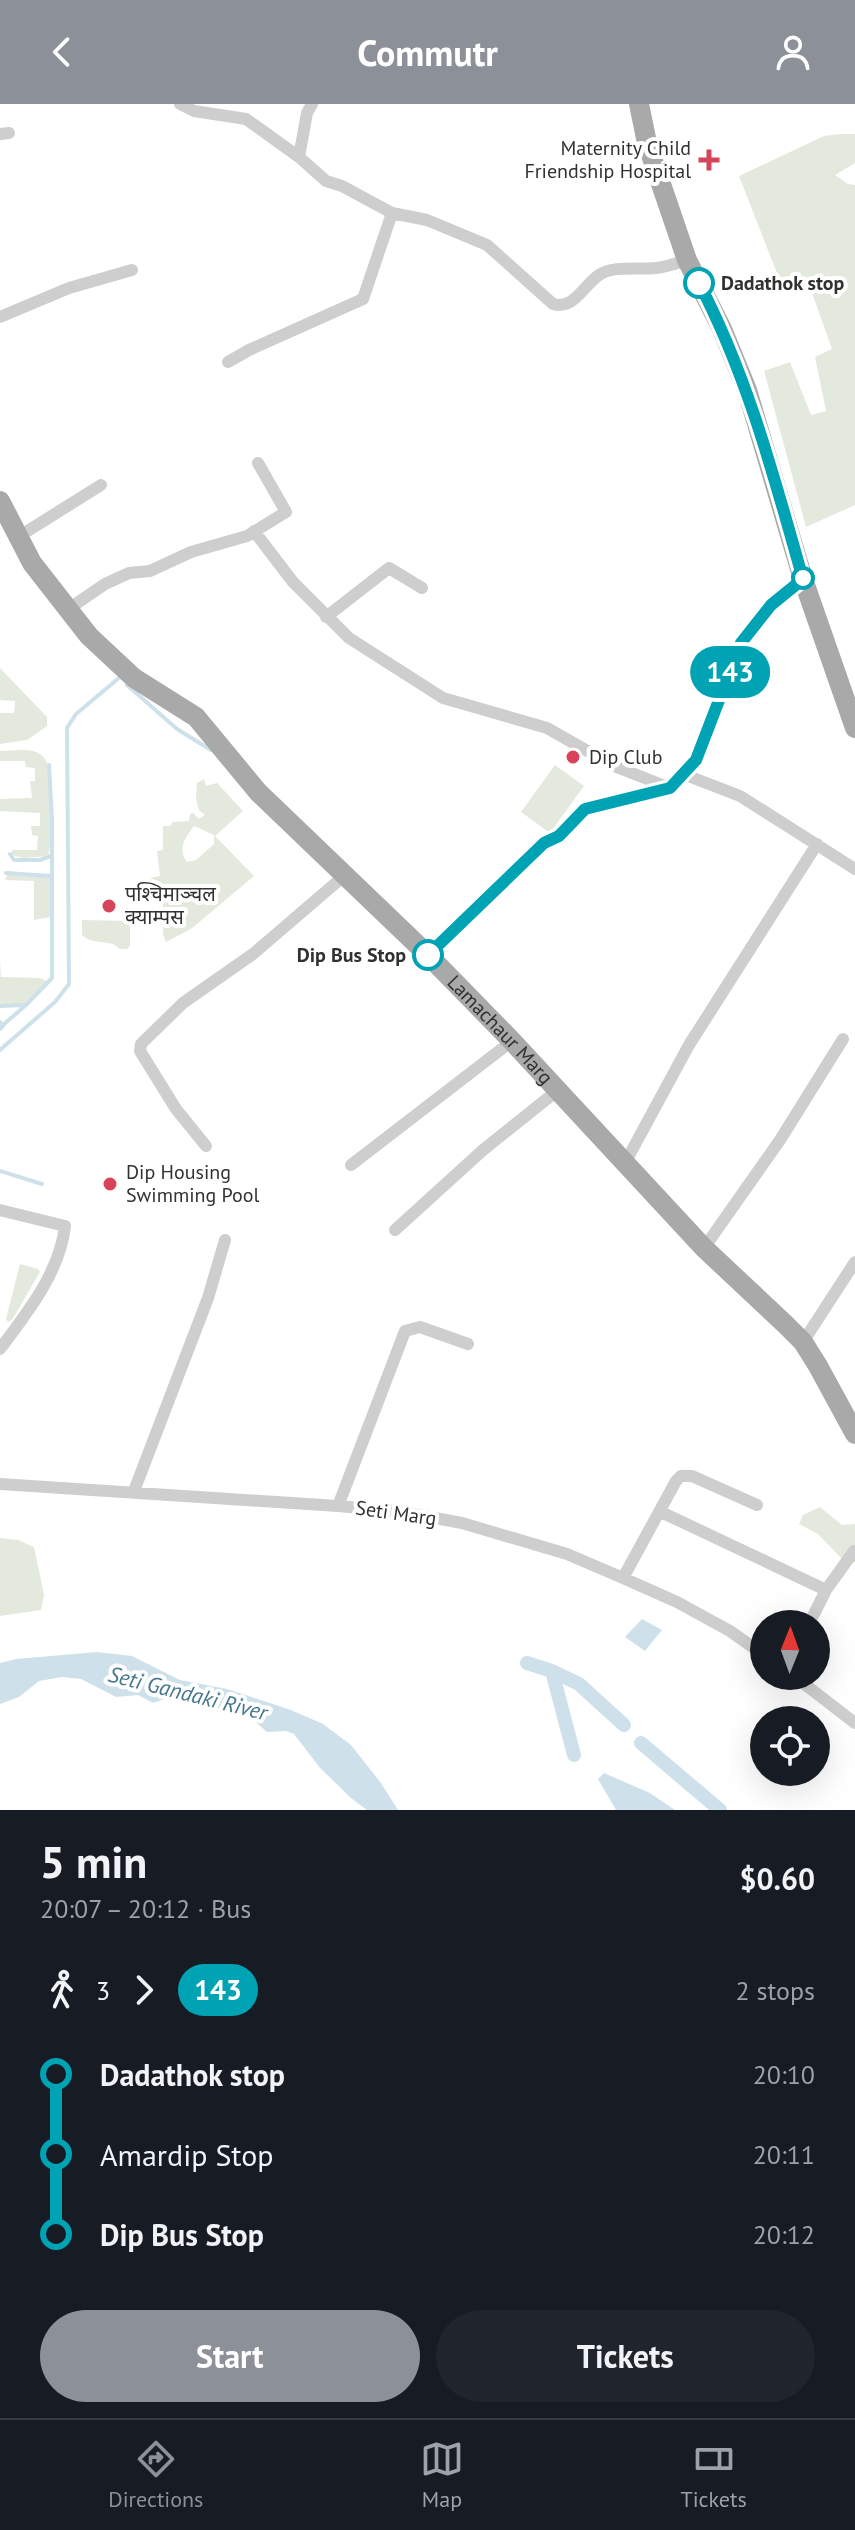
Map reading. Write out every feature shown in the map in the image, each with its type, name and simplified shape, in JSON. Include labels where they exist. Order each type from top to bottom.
[{"type":"main road","points":[[639,104],[647,143],[687,260],[722,329],[747,390],[803,579],[855,728]]},
{"type":"main road","name":"Lamachaur Marg","points":[[0,501],[32,563],[67,610],[119,666],[196,717],[258,792],[428,955],[704,1248],[803,1342],[855,1434]]},
{"type":"street","points":[[180,104],[194,111],[246,119],[299,157],[326,181],[342,186],[392,213],[427,220],[487,245],[553,304],[569,304],[598,276],[608,271],[660,268],[687,260]]},
{"type":"street","points":[[299,157],[307,113],[312,104]]},
{"type":"street","points":[[228,362],[363,299],[392,213]]},
{"type":"street","points":[[0,317],[69,288],[132,270]]},
{"type":"street","points":[[67,610],[105,584],[129,573],[150,571],[191,552],[221,545],[254,531],[286,512],[258,463]]},
{"type":"street","points":[[18,537],[101,485]]},
{"type":"street","points":[[254,531],[293,582],[349,638],[443,698],[547,728],[614,766],[670,788]]},
{"type":"street","points":[[326,617],[389,568],[422,588]]},
{"type":"street","points":[[428,955],[544,843],[559,836],[585,809],[670,788],[696,760],[741,643],[771,605],[803,579]]},
{"type":"street","points":[[683,774],[740,796],[855,869]]},
{"type":"street","points":[[625,1163],[689,1045],[817,844]]},
{"type":"street","points":[[206,1146],[158,1080],[140,1051],[141,1044],[183,1003],[253,954],[345,875]]},
{"type":"street","points":[[704,1248],[780,1140],[843,1039]]},
{"type":"street","points":[[351,1165],[512,1041]]},
{"type":"street","points":[[395,1230],[483,1150],[558,1090]]},
{"type":"street","points":[[0,1210],[65,1226],[52,1268],[32,1304],[0,1349]]},
{"type":"street","points":[[134,1491],[208,1298],[225,1240]]},
{"type":"street","points":[[803,1342],[855,1262]]},
{"type":"street","points":[[338,1506],[405,1331],[420,1327],[468,1344]]},
{"type":"street","points":[[623,1578],[681,1476],[692,1476],[757,1505]]},
{"type":"street","name":"Seti Marg","points":[[0,1484],[338,1506],[396,1511],[462,1523],[567,1554],[677,1602],[750,1645]]},
{"type":"street","points":[[661,1512],[826,1590]]},
{"type":"street","points":[[816,1610],[826,1590],[854,1551]]},
{"type":"street","points":[[812,1690],[855,1723]]},
{"type":"shaded area","points":[[855,134],[855,163],[835,175],[855,185],[855,505],[806,527],[764,371],[790,362],[811,415],[826,411],[815,357],[832,349],[811,290],[780,281],[739,176],[824,136]]},
{"type":"shaded area","points":[[0,668],[47,717],[47,726],[27,740],[0,744],[0,713],[14,713],[15,701],[0,700]]},
{"type":"shaded area","points":[[22,750],[40,754],[48,766],[52,806],[48,856],[24,858],[11,855],[12,850],[37,850],[38,836],[32,835],[31,826],[40,826],[40,813],[0,811],[0,799],[32,798],[30,781],[35,781],[35,768],[26,767],[25,761],[0,761],[0,751]]},
{"type":"shaded area","points":[[555,765],[584,786],[550,833],[521,812]]},
{"type":"shaded area","points":[[204,779],[206,786],[217,783],[243,811],[215,836],[254,876],[191,929],[166,942],[163,934],[163,890],[150,889],[150,878],[160,876],[157,851],[163,850],[163,826],[189,821],[193,813],[199,819],[205,815],[199,810],[196,799],[197,783]],"holes":[[[194,826],[214,835],[214,844],[196,860],[187,862],[182,848]]]},
{"type":"shaded area","points":[[8,873],[51,876],[51,917],[34,920],[34,881],[5,880]]},
{"type":"shaded area","points":[[82,920],[130,921],[130,946],[120,949],[86,938],[82,935]]},
{"type":"shaded area","points":[[0,960],[1,977],[47,981],[25,1004],[0,1006]]},
{"type":"shaded area","points":[[20,1264],[40,1272],[8,1322],[6,1319]]},
{"type":"shaded area","points":[[820,1507],[842,1525],[855,1524],[855,1563],[841,1558],[818,1534],[799,1524],[803,1515]]},
{"type":"shaded area","points":[[0,1538],[18,1540],[34,1547],[44,1595],[41,1610],[0,1616]]},
{"type":"water","points":[[642,1619],[662,1630],[645,1651],[625,1637]]},
{"type":"water","name":"Seti Gandaki River","points":[[97,1652],[132,1656],[180,1680],[227,1689],[323,1724],[351,1745],[398,1810],[367,1810],[320,1768],[294,1734],[286,1731],[267,1732],[251,1718],[228,1707],[217,1708],[182,1696],[153,1703],[138,1695],[116,1697],[81,1679],[62,1677],[39,1681],[19,1697],[0,1704],[0,1663]]},
{"type":"water","points":[[604,1773],[650,1793],[675,1810],[616,1810],[598,1779]]},
{"type":"waterway","points":[[0,1050],[55,1002],[69,984],[67,728],[76,714],[119,678]]},
{"type":"waterway","points":[[127,685],[177,729],[211,750]]},
{"type":"waterway","points":[[3,1025],[52,978],[49,765]]},
{"type":"waterway","points":[[10,854],[14,860],[40,860],[51,856]]},
{"type":"waterway","points":[[6,873],[51,876]]},
{"type":"waterway","points":[[0,1006],[26,1005]]},
{"type":"waterway","points":[[0,1022],[3,1026],[0,1029]]},
{"type":"waterway","points":[[0,1171],[42,1184]]},
{"type":"waterway","points":[[527,1663],[552,1671],[574,1755]]},
{"type":"waterway","points":[[552,1671],[579,1684],[624,1725]]},
{"type":"waterway","points":[[641,1743],[720,1810]]},
{"type":"bus line","name":"143","points":[[428,955],[544,843],[559,836],[585,809],[670,788],[696,760],[741,643],[771,605],[803,579],[757,418],[722,329],[699,283]]},
{"type":"place","name":"Maternity Child Friendship Hospital","points":[[709,160]]},
{"type":"place","name":"Dadathok stop","points":[[699,283]]},
{"type":"place","name":"Dip Club","points":[[573,757]]},
{"type":"place","name":"पश्‍चिमाञ्‍चल क्याम्पस","points":[[109,906]]},
{"type":"place","name":"Dip Bus Stop","points":[[428,955]]},
{"type":"place","name":"Dip Housing Swimming Pool","points":[[110,1184]]}]
